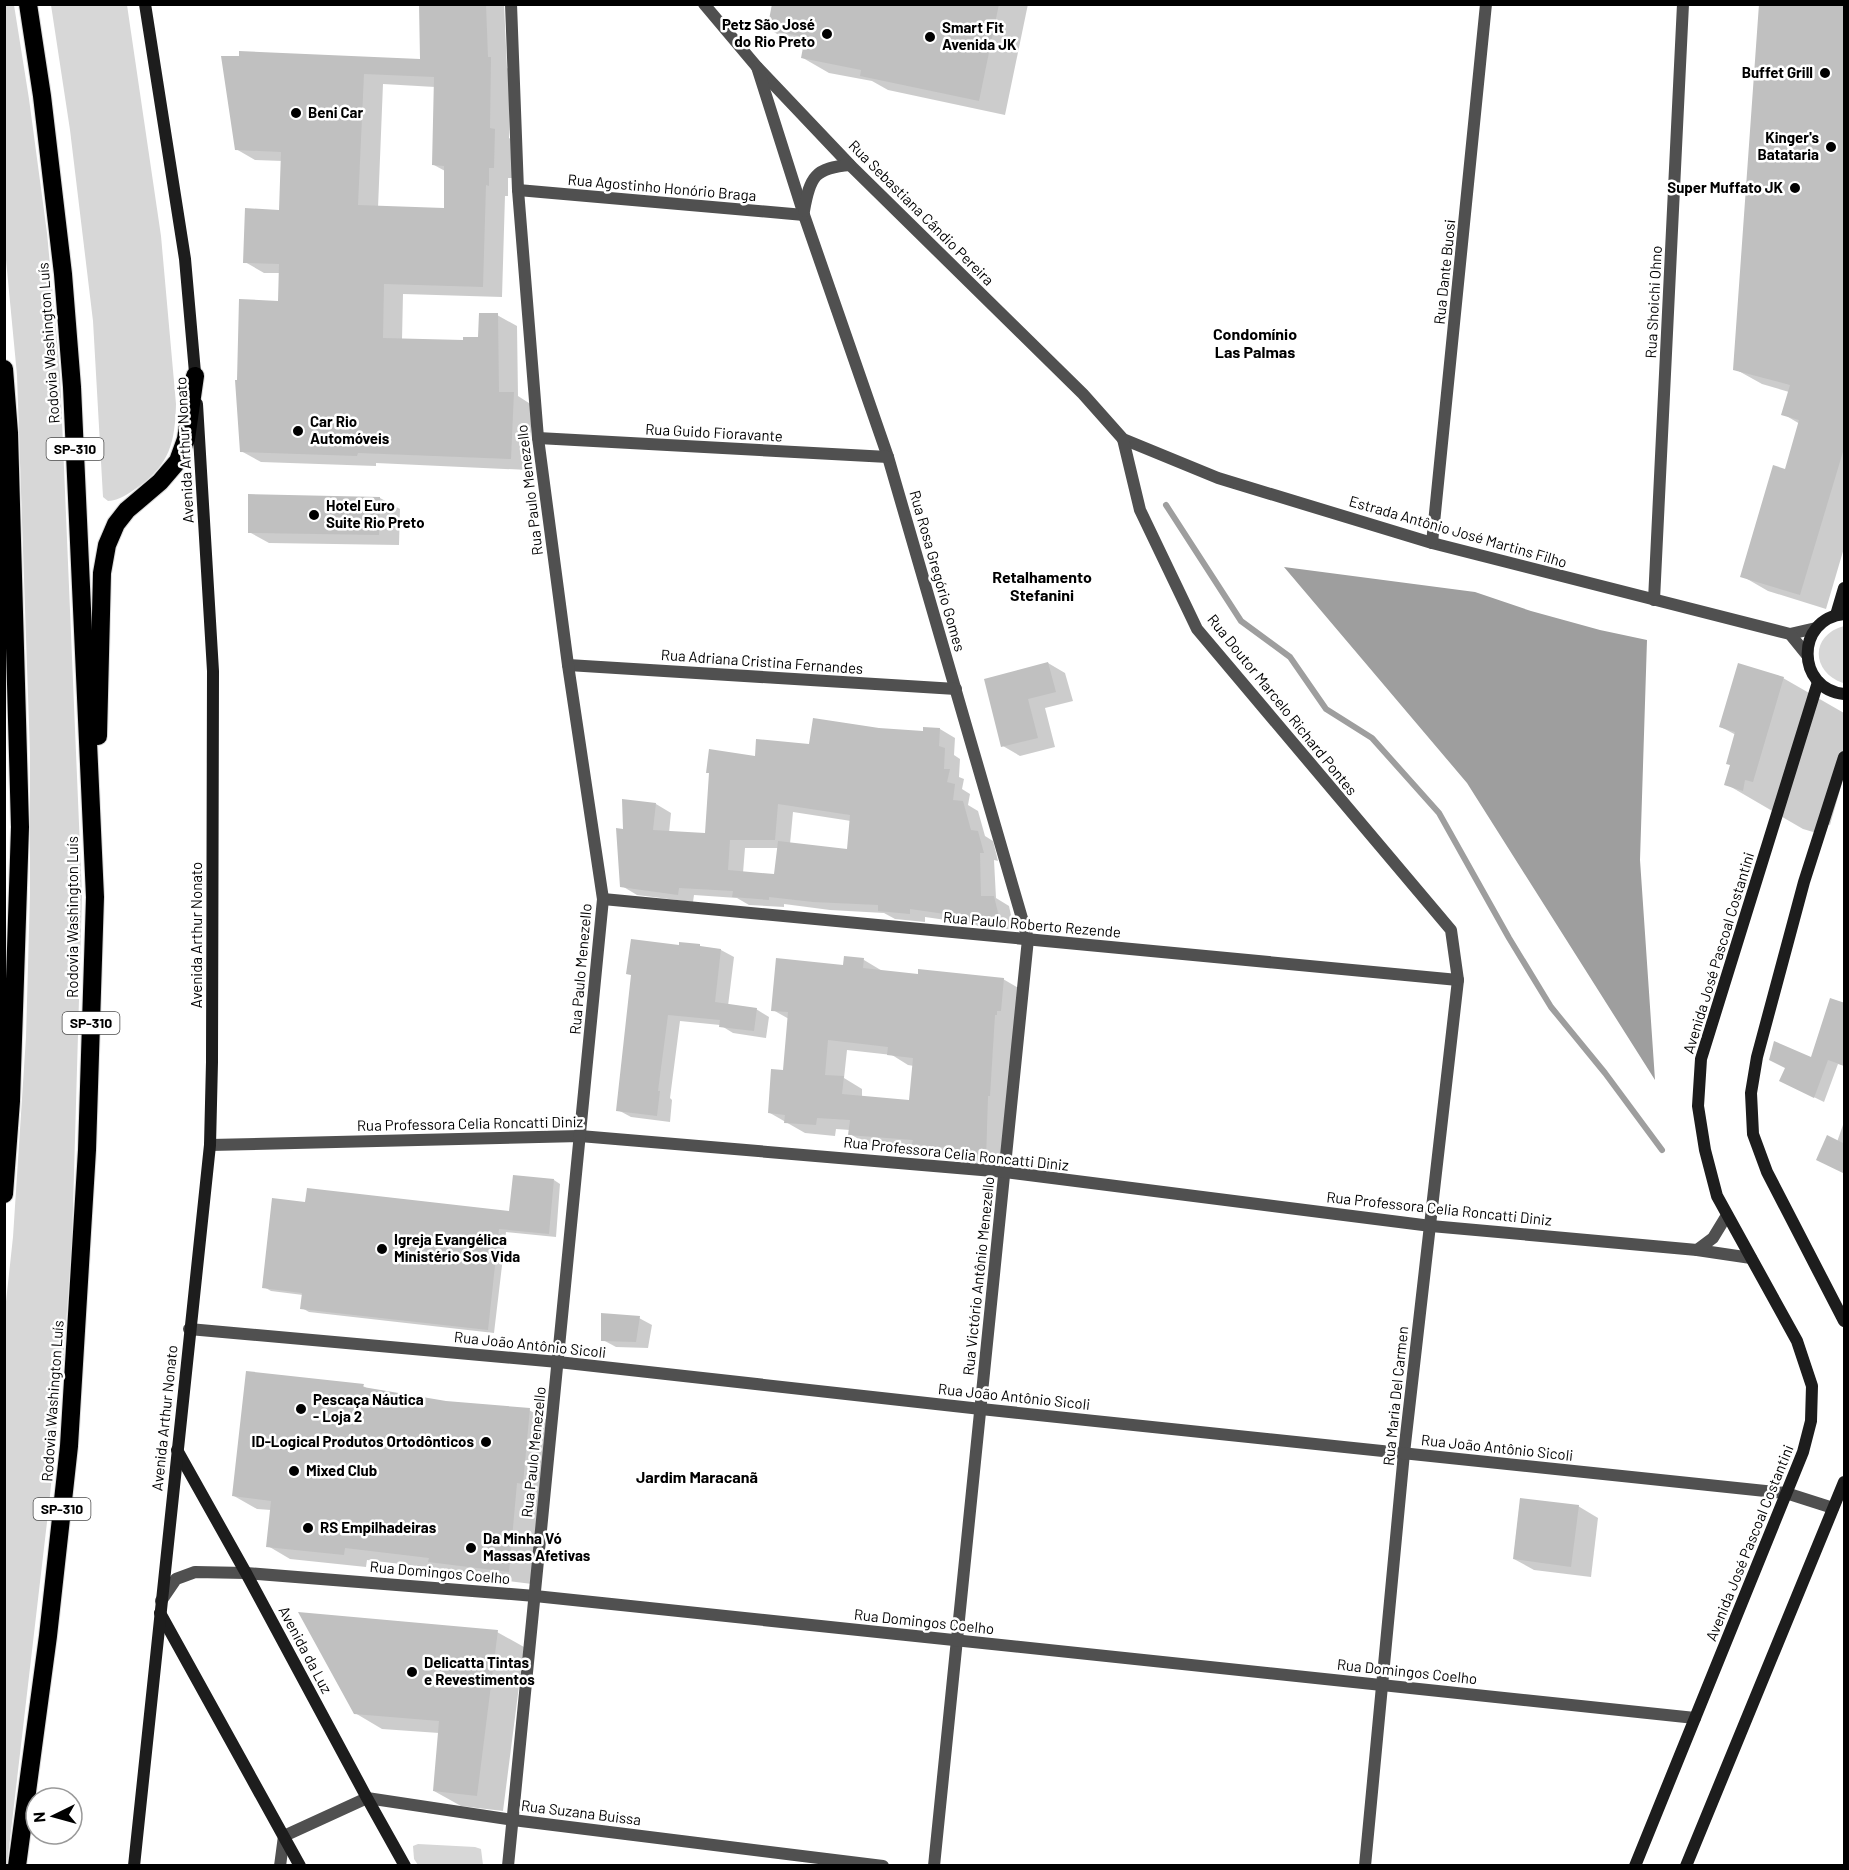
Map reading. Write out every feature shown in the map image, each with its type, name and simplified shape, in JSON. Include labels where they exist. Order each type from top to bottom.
[{"type":"highway","name":"Rodovia Washington Luís","points":[[17,1866],[48,1636],[69,1446],[87,1150],[95,897],[72,387],[63,274],[42,96],[28,4]]},
{"type":"highway","points":[[4,369],[9,433],[20,827],[11,1101],[4,1194]]},
{"type":"highway","points":[[95,897],[102,573],[107,544],[116,524],[127,510],[160,482],[178,461],[186,440],[195,376]]},
{"type":"highway","points":[[4,976],[11,1101]]},
{"type":"main road","name":"Avenida Arthur Nonato","points":[[134,1866],[210,1145],[212,1062],[213,671],[195,376],[185,259],[145,4]]},
{"type":"main road","points":[[1845,588],[1840,615],[1825,620],[1816,628],[1808,646],[1807,655],[1810,669],[1818,682],[1829,690],[1845,694]]},
{"type":"main road","name":"Avenida José Pascoal Costantini","points":[[1635,1866],[1803,1452],[1811,1421],[1812,1386],[1797,1341],[1717,1196],[1705,1150],[1698,1106],[1701,1059],[1818,682]]},
{"type":"main road","points":[[1845,757],[1804,882],[1757,1057],[1751,1093],[1753,1134],[1767,1172],[1845,1321]]},
{"type":"main road","name":"Avenida da Luz","points":[[177,1450],[405,1866]]},
{"type":"main road","points":[[1686,1866],[1845,1482]]},
{"type":"main road","points":[[160,1607],[300,1866]]},
{"type":"street","name":"Rua Paulo Menezello","points":[[508,1866],[603,899],[568,665],[538,438],[518,190],[511,4]]},
{"type":"street","name":"Rua Sebastiana Cândio Pereira","points":[[704,4],[757,67],[850,165],[1083,394],[1123,439]]},
{"type":"street","name":"Rua Dante Buosi","points":[[1432,543],[1486,4]]},
{"type":"street","name":"Rua Shoichi Ohno","points":[[1654,600],[1683,4]]},
{"type":"street","name":"Rua Rosa Gregório Gomes","points":[[757,67],[804,215],[888,458],[1028,939]]},
{"type":"street","points":[[804,215],[807,190],[818,173],[828,167],[850,165]]},
{"type":"street","name":"Rua Agostinho Honório Braga","points":[[518,190],[804,215]]},
{"type":"street","name":"Rua Guido Fioravante","points":[[538,438],[888,458]]},
{"type":"street","name":"Estrada Antônio José Martins Filho","points":[[1123,439],[1218,478],[1432,543],[1790,634],[1816,628]]},
{"type":"street","name":"Rua Doutor Marcelo Richard Pontes","points":[[1123,439],[1140,510],[1197,629],[1450,930]]},
{"type":"street","points":[[1790,634],[1807,655]]},
{"type":"street","name":"Rua Adriana Cristina Fernandes","points":[[568,665],[956,689]]},
{"type":"street","name":"Rua Paulo Roberto Rezende","points":[[603,899],[1458,980]]},
{"type":"street","name":"Rua Maria Del Carmen","points":[[1365,1866],[1404,1453],[1458,980],[1450,930]]},
{"type":"street","name":"Rua Victório Antônio Menezello","points":[[934,1866],[1028,939]]},
{"type":"street","name":"Rua Professora Celia Roncatti Diniz","points":[[210,1145],[580,1136],[1005,1172],[1431,1226],[1696,1250],[1751,1258]]},
{"type":"street","points":[[1696,1250],[1713,1238],[1727,1215]]},
{"type":"street","name":"Rua João Antônio Sicoli","points":[[189,1329],[558,1362],[981,1409],[1786,1493],[1833,1508]]},
{"type":"street","name":"Rua Domingos Coelho","points":[[160,1607],[176,1579],[195,1572],[246,1573],[535,1596],[1695,1718]]},
{"type":"street","points":[[280,1866],[284,1836],[367,1798]]},
{"type":"street","name":"Rua Suzana Buissa","points":[[367,1798],[513,1820],[883,1866]]},
{"type":"shaded area","points":[[4,5],[14,5],[47,233],[60,373],[82,895],[72,1243],[63,1365],[49,1505],[7,1865],[5,1866],[4,1320],[13,1237],[26,1037],[30,894],[30,753],[17,375],[4,239]]},
{"type":"shaded area","points":[[51,5],[127,5],[161,236],[176,404],[172,441],[164,461],[149,478],[124,496],[108,501],[103,497],[93,321],[70,130]]},
{"type":"shaded area","points":[[1284,567],[1475,592],[1531,611],[1647,640],[1640,860],[1655,1080],[1467,783]]},
{"type":"shaded area","points":[[1844,626],[1843,683],[1832,678],[1825,671],[1820,663],[1819,654],[1820,645],[1825,637]]},
{"type":"shaded area","points":[[418,1844],[475,1847],[481,1849],[483,1865],[418,1865],[414,1859],[413,1846]]},
{"type":"building","points":[[419,4],[486,4],[488,57],[491,57],[490,128],[495,129],[494,168],[489,168],[489,186],[486,185],[483,287],[384,284],[383,338],[463,340],[463,337],[478,337],[479,313],[498,313],[499,392],[514,392],[511,459],[358,453],[357,456],[240,452],[235,380],[237,380],[239,299],[278,301],[279,264],[243,263],[245,208],[279,210],[281,152],[235,150],[221,56],[239,56],[239,51],[420,59]],"holes":[[[364,74],[434,77],[432,165],[444,166],[444,208],[358,205]]]},
{"type":"building","name":"Smart Fit Avenida JK","points":[[772,4],[999,4],[979,101],[860,76],[861,70],[801,58],[805,37],[767,30]]},
{"type":"building","name":"Super Muffato JK","points":[[1759,4],[1845,4],[1845,445],[1800,595],[1740,577],[1773,465],[1785,469],[1799,420],[1781,415],[1790,385],[1733,370]]},
{"type":"building","name":"Hotel Euro Suite Rio Preto","points":[[248,494],[380,497],[379,535],[248,533]]},
{"type":"building","points":[[1048,662],[1056,692],[1028,699],[1038,738],[1001,747],[984,679]]},
{"type":"building","points":[[1738,663],[1784,677],[1753,782],[1745,780],[1743,791],[1724,785],[1730,765],[1726,764],[1735,732],[1719,727]]},
{"type":"building","points":[[813,718],[879,728],[923,731],[923,727],[940,728],[939,746],[945,748],[944,769],[950,769],[947,782],[955,784],[953,800],[963,801],[971,830],[978,831],[984,853],[980,853],[981,896],[994,896],[1000,921],[967,921],[966,917],[910,909],[910,914],[878,911],[878,905],[769,897],[769,900],[732,897],[733,891],[679,888],[678,895],[620,887],[616,828],[623,829],[622,799],[656,803],[653,830],[705,833],[709,773],[706,773],[709,749],[755,756],[756,739],[809,744]],"holes":[[[778,804],[850,815],[847,849],[778,841],[774,874],[728,870],[730,840],[775,840]]]},
{"type":"building","points":[[631,939],[679,945],[679,942],[700,944],[700,946],[721,949],[715,1002],[757,1008],[754,1031],[719,1027],[720,1020],[668,1015],[657,1116],[616,1111],[631,975],[626,974]]},
{"type":"building","points":[[844,956],[864,958],[863,968],[918,974],[918,969],[1004,978],[1001,1011],[997,1011],[995,1015],[990,1096],[988,1096],[986,1161],[950,1159],[951,1148],[912,1144],[913,1140],[848,1135],[850,1120],[817,1118],[816,1125],[784,1123],[785,1115],[768,1113],[771,1069],[783,1070],[788,1012],[771,1011],[776,958],[843,965]],"holes":[[[828,1040],[888,1047],[887,1055],[913,1058],[909,1100],[842,1094],[844,1076],[825,1075]]]},
{"type":"building","points":[[1830,998],[1845,1003],[1845,1066],[1828,1060],[1814,1098],[1779,1081],[1785,1068],[1769,1060],[1774,1041],[1811,1057]]},
{"type":"building","points":[[1827,1135],[1845,1144],[1845,1174],[1816,1160]]},
{"type":"building","name":"Igreja Evangélica Ministério Sos Vida","points":[[513,1175],[554,1179],[549,1234],[499,1229],[488,1330],[300,1309],[302,1293],[262,1288],[272,1198],[305,1202],[307,1188],[509,1211]]},
{"type":"building","points":[[601,1313],[640,1316],[636,1342],[601,1341]]},
{"type":"building","points":[[246,1371],[364,1384],[363,1387],[446,1401],[530,1408],[523,1484],[517,1483],[509,1572],[428,1562],[429,1558],[345,1548],[344,1555],[266,1547],[271,1501],[232,1496]]},
{"type":"building","points":[[1520,1498],[1579,1505],[1571,1567],[1513,1559]]},
{"type":"building","name":"Delicatta Tintas e Revestimentos","points":[[298,1612],[498,1630],[477,1796],[433,1791],[439,1721],[354,1714]]},
{"type":"waterway","points":[[1166,505],[1241,621],[1290,657],[1326,709],[1372,738],[1439,813],[1509,938],[1551,1007],[1605,1073],[1662,1150]]},
{"type":"place","name":"Petz São José do Rio Preto","points":[[827,34]]},
{"type":"place","name":"Smart Fit Avenida JK","points":[[930,37]]},
{"type":"place","name":"Buffet Grill","points":[[1825,73]]},
{"type":"place","name":"Beni Car","points":[[296,113]]},
{"type":"place","name":"Kinger's Batataria","points":[[1831,147]]},
{"type":"place","name":"Super Muffato JK","points":[[1795,188]]},
{"type":"place","name":"Car Rio Automóveis","points":[[298,431]]},
{"type":"place","name":"Hotel Euro Suite Rio Preto","points":[[314,515]]},
{"type":"place","name":"Igreja Evangélica Ministério Sos Vida","points":[[382,1249]]},
{"type":"place","name":"Pescaça Náutica - Loja 2","points":[[301,1409]]},
{"type":"place","name":"ID-Logical Produtos Ortodônticos","points":[[486,1442]]},
{"type":"place","name":"Mixed Club","points":[[294,1471]]},
{"type":"place","name":"RS Empilhadeiras","points":[[308,1528]]},
{"type":"place","name":"Da Minha Vó Massas Afetivas","points":[[471,1548]]},
{"type":"place","name":"Delicatta Tintas e Revestimentos","points":[[412,1672]]},
{"type":"district","name":"Condomínio Las Palmas","points":[[1255,343]]},
{"type":"district","name":"Retalhamento Stefanini","points":[[1042,586]]},
{"type":"district","name":"Jardim Maracanã","points":[[697,1477]]}]
